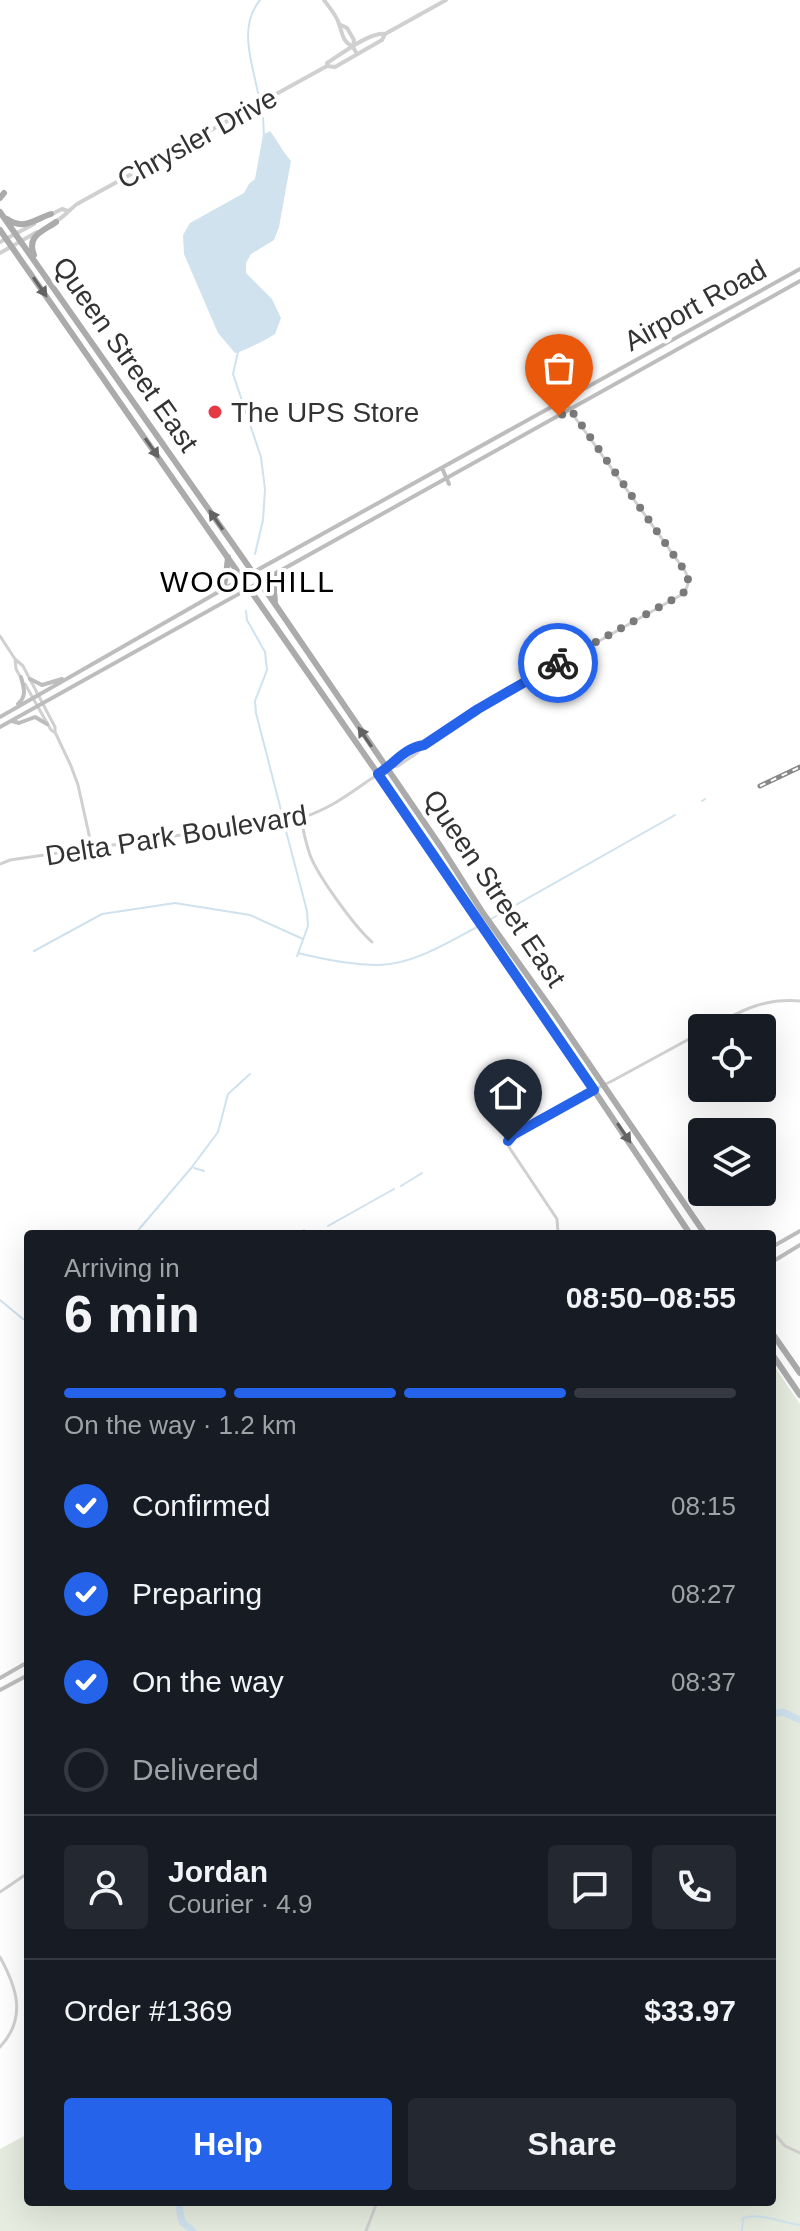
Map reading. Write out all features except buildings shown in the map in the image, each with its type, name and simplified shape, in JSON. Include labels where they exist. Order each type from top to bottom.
[{"type":"main road","points":[[0,211],[10,221],[21,225],[30,225],[51,214]]},
{"type":"main road","name":"Queen Street East","points":[[0,211],[387,768],[479,915]]},
{"type":"main road","points":[[44,275],[45,270],[32,251],[31,243],[36,234],[56,222]]},
{"type":"main road","name":"Queen Street East","points":[[0,230],[3,241],[11,246],[378,774],[603,1085],[702,1230]]},
{"type":"main road","name":"Airport Road","points":[[0,717],[800,269]]},
{"type":"main road","name":"Airport Road","points":[[0,727],[448,481],[800,281]]},
{"type":"main road","points":[[442,468],[448,481]]},
{"type":"main road","points":[[223,590],[228,557]]},
{"type":"main road","points":[[275,604],[274,587],[278,573]]},
{"type":"main road","points":[[12,710],[24,697],[21,677]]},
{"type":"main road","points":[[30,679],[42,685],[65,679]]},
{"type":"main road","points":[[329,702],[341,713],[349,713]]},
{"type":"main road","points":[[12,721],[19,723],[35,717],[47,724]]},
{"type":"main road","name":"Queen Street East","points":[[500,945],[687,1230]]},
{"type":"main road","points":[[776,1245],[800,1231]]},
{"type":"main road","points":[[776,1260],[800,1245]]},
{"type":"main road","points":[[776,1339],[800,1373]]},
{"type":"main road","points":[[776,1360],[800,1395]]},
{"type":"main road","points":[[0,1678],[24,1664]]},
{"type":"main road","points":[[0,1690],[24,1677]]},
{"type":"street","points":[[324,0],[339,24],[340,33],[357,54]]},
{"type":"street","name":"Chrysler Drive","points":[[327,66],[335,67],[382,40],[385,34],[446,0]]},
{"type":"street","name":"Chrysler Drive","points":[[0,253],[56,222],[89,197],[327,66],[327,63],[378,32],[385,34]]},
{"type":"street","name":"Chrysler Drive","points":[[3,241],[51,214],[62,209],[68,211]]},
{"type":"street","points":[[387,768],[398,766],[478,709],[681,595],[687,588],[685,571],[566,401]]},
{"type":"street","points":[[0,636],[23,666],[38,694],[47,724],[55,732]]},
{"type":"street","points":[[15,659],[16,669],[32,698],[40,704],[55,727],[78,785],[92,848]]},
{"type":"street","points":[[387,768],[414,746],[424,745]]},
{"type":"street","name":"Delta Park Boulevard","points":[[0,864],[10,860],[301,818],[325,810],[387,768]]},
{"type":"street","points":[[301,818],[310,857],[362,934],[372,942]]},
{"type":"street","points":[[736,1014],[764,1002],[800,1001]]},
{"type":"street","points":[[558,1230],[557,1219],[508,1141],[513,1135],[688,1039]]},
{"type":"street","points":[[0,1892],[24,1876]]},
{"type":"street","points":[[0,1957],[13,1982],[17,2008],[11,2030],[0,2047]]},
{"type":"street","points":[[776,2136],[785,2146],[800,2153]]},
{"type":"street","points":[[366,2231],[375,2206]]},
{"type":"shaded area","points":[[776,1369],[800,1404],[800,2231],[0,2231],[0,2149],[24,2136],[24,2206],[776,2206]]},
{"type":"water","points":[[270,131],[291,161],[274,240],[251,254],[246,263],[246,273],[272,299],[281,318],[275,334],[235,353],[218,333],[184,254],[183,235],[190,223],[244,193],[255,179],[263,135]]},
{"type":"waterway","points":[[258,93],[248,33],[253,10],[260,0]]},
{"type":"waterway","points":[[263,117],[264,136]]},
{"type":"waterway","points":[[238,352],[233,374],[261,457],[265,489],[263,520],[255,554]]},
{"type":"waterway","points":[[246,611],[247,620],[265,652],[267,670],[255,701],[256,713],[281,810]]},
{"type":"waterway","points":[[491,919],[675,815]]},
{"type":"waterway","points":[[286,831],[307,911],[308,926],[297,956]]},
{"type":"waterway","points":[[34,951],[102,914],[175,903],[250,915],[303,939]]},
{"type":"waterway","points":[[298,953],[349,963],[392,964],[431,951],[479,926]]},
{"type":"waterway","points":[[138,1230],[218,1132],[228,1094],[250,1074]]},
{"type":"waterway","points":[[194,1168],[204,1171]]},
{"type":"waterway","points":[[401,1186],[422,1173]]},
{"type":"waterway","points":[[328,1226],[394,1189]]},
{"type":"waterway","points":[[0,1300],[24,1319]]},
{"type":"waterway","points":[[776,1713],[783,1712],[800,1720]]},
{"type":"waterway","points":[[179,2206],[182,2222],[193,2231]]},
{"type":"waterway","points":[[742,2231],[743,2218],[750,2216],[800,2225]]},
{"type":"railway","points":[[760,786],[800,767]]},
{"type":"way so far","points":[[558,663],[681,595],[688,581],[685,571],[571,410],[559,416]]},
{"type":"place","name":"The UPS Store","points":[[215,412]]},
{"type":"district","name":"WOODHILL","points":[[248,582]]},
{"type":"route","points":[[508,1141],[513,1135],[594,1090],[378,774],[414,746],[424,745],[478,709],[558,663]]}]
